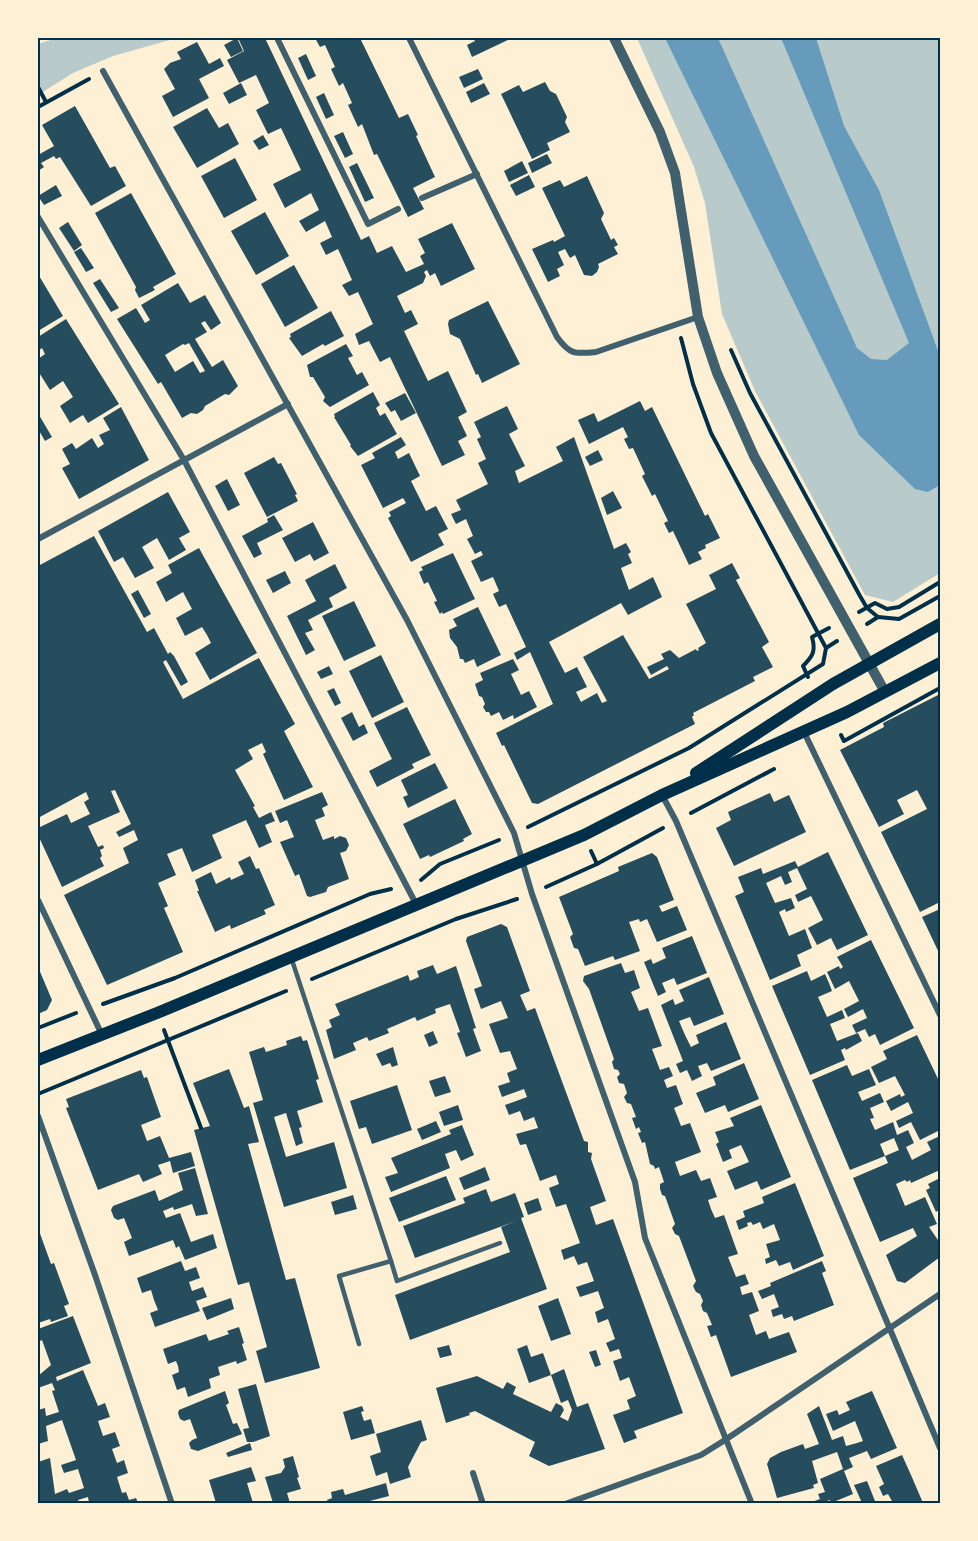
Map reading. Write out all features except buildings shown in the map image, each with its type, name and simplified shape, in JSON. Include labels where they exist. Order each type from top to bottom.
[{"type":"main road","points":[[662,795],[832,684],[940,624]]},
{"type":"main road","points":[[38,1060],[103,1036],[584,835],[662,795],[885,692],[940,663]]},
{"type":"street","points":[[277,38],[368,224],[398,209]]},
{"type":"street","points":[[409,38],[557,337],[566,350],[581,353],[596,352],[698,317]]},
{"type":"street","points":[[614,38],[660,132],[675,173],[698,317],[717,373],[754,456],[885,692]]},
{"type":"street","points":[[103,71],[407,620],[514,833],[532,894],[635,1182],[645,1238],[752,1503]]},
{"type":"street","points":[[422,198],[477,174]]},
{"type":"street","points":[[38,217],[184,460],[416,904]]},
{"type":"street","points":[[38,539],[288,404]]},
{"type":"street","points":[[804,731],[940,1015]]},
{"type":"street","points":[[662,795],[676,821],[940,1448]]},
{"type":"street","points":[[38,900],[103,1036]]},
{"type":"street","points":[[38,1116],[95,1275],[172,1503]]},
{"type":"street","points":[[565,1503],[701,1455],[940,1294]]},
{"type":"street","points":[[473,1473],[483,1503]]},
{"type":"lane","points":[[291,957],[397,1281],[500,1243]]},
{"type":"lane","points":[[360,1344],[339,1276],[391,1261]]},
{"type":"path","points":[[38,107],[103,71]]},
{"type":"path","points":[[38,87],[46,102]]},
{"type":"path","points":[[727,340],[750,393],[860,596],[867,608],[878,617]]},
{"type":"path","points":[[38,1028],[175,978],[370,894],[406,886],[424,878],[440,864],[514,833],[689,748],[806,675]]},
{"type":"path","points":[[922,691],[940,681]]},
{"type":"path","points":[[812,748],[847,730]]},
{"type":"path","points":[[38,1094],[456,919],[532,894],[597,864],[780,765]]},
{"type":"path","points":[[157,1013],[201,1128]]},
{"type":"shaded area","points":[[57,38],[177,38],[113,56],[73,73],[38,95],[38,44]]},
{"type":"shaded area","points":[[637,38],[940,38],[940,573],[893,602],[865,595],[755,391],[722,314],[705,203],[694,167]]},
{"type":"water","points":[[665,38],[718,38],[857,348],[871,359],[887,360],[909,343],[781,38],[816,38],[844,126],[879,190],[940,356],[940,485],[928,492],[915,489],[859,435]]}]
